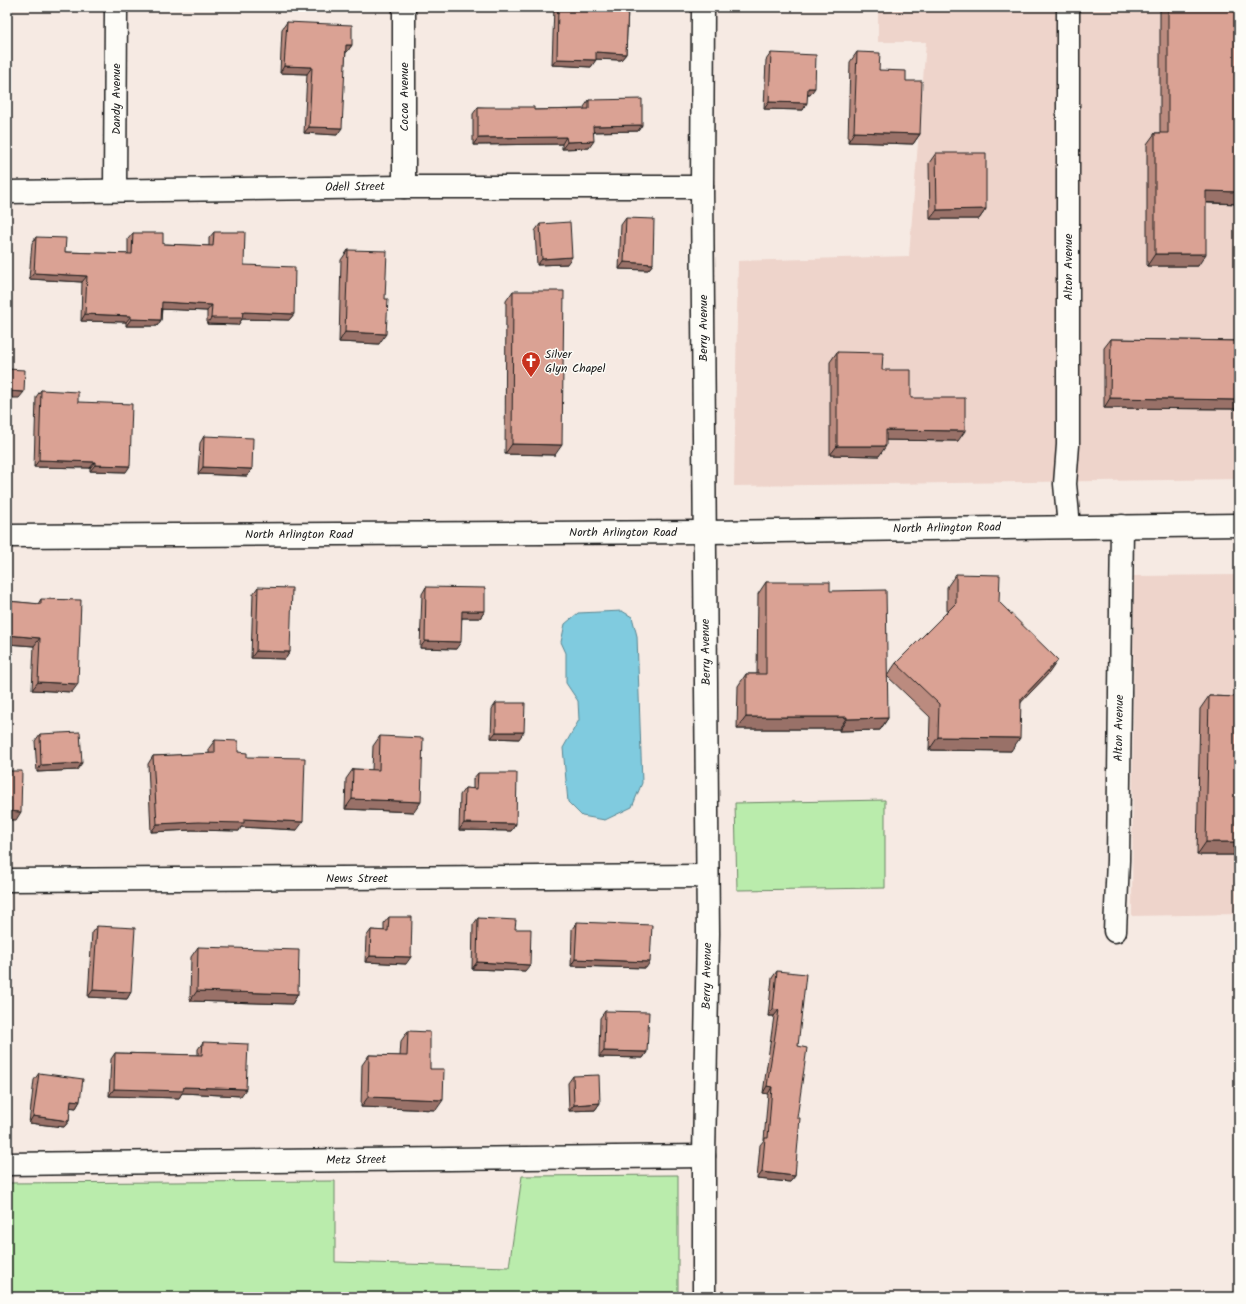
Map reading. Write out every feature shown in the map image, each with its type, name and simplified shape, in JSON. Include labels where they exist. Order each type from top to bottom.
[{"type":"street","name":"Dandy Avenue","points":[[115,190],[116,7]]},
{"type":"street","name":"Cocoa Avenue","points":[[404,7],[404,187]]},
{"type":"street","name":"Berry Avenue","points":[[703,7],[702,187],[706,876],[708,933],[704,1156],[704,1297]]},
{"type":"street","name":"Alton Avenue","points":[[1068,7],[1068,444],[1065,484],[1068,526]]},
{"type":"street","name":"Odell Street","points":[[7,192],[404,187],[702,187]]},
{"type":"street","name":"North Arlington Road","points":[[7,536],[705,532],[1068,526],[1239,525]]},
{"type":"street","name":"Alton Avenue","points":[[1115,931],[1118,860],[1122,526]]},
{"type":"street","name":"News Street","points":[[7,880],[706,876]]},
{"type":"street","name":"Metz Street","points":[[7,1164],[704,1156]]},
{"type":"shaded area","points":[[878,7],[1239,7],[1239,479],[734,486],[738,261],[909,256],[926,42],[878,42]]},
{"type":"shaded area","points":[[1239,575],[1239,914],[1132,916],[1134,576]]},
{"type":"green space","points":[[885,800],[885,888],[737,890],[735,803]]},
{"type":"green space","points":[[678,1175],[678,1297],[7,1297],[7,1183],[335,1181],[335,1262],[509,1267],[522,1176]]},
{"type":"water","points":[[622,611],[632,617],[637,636],[642,783],[632,807],[605,820],[582,816],[568,802],[563,748],[579,720],[578,701],[566,683],[566,653],[561,642],[565,624],[578,613]]},
{"type":"building","points":[[558,7],[628,7],[626,54],[596,52],[596,60],[557,59]]},
{"type":"building","points":[[1168,7],[1239,7],[1239,192],[1206,191],[1206,254],[1155,254],[1155,133],[1168,133]]},
{"type":"building","points":[[287,22],[352,25],[352,45],[346,45],[342,128],[309,127],[312,67],[284,66]]},
{"type":"building","points":[[857,52],[880,53],[879,70],[906,71],[906,81],[922,81],[920,134],[854,132]]},
{"type":"building","points":[[771,53],[816,55],[815,88],[808,88],[807,103],[769,102]]},
{"type":"building","points":[[642,99],[642,125],[593,126],[594,141],[567,142],[566,137],[478,138],[478,107],[534,107],[534,110],[589,109],[589,100]]},
{"type":"building","points":[[936,153],[986,153],[986,209],[937,210]]},
{"type":"building","points":[[626,218],[654,219],[653,264],[624,262]]},
{"type":"building","points":[[570,222],[572,257],[542,259],[540,224]]},
{"type":"building","points":[[214,232],[245,232],[244,265],[295,267],[294,314],[243,312],[242,318],[211,318],[212,305],[162,302],[161,320],[131,319],[131,316],[85,314],[87,276],[34,273],[36,237],[66,238],[65,252],[132,254],[133,233],[163,233],[163,244],[213,246]]},
{"type":"building","points":[[348,250],[387,251],[385,299],[388,299],[386,334],[345,332]]},
{"type":"building","name":"Silver Glyn Chapel","points":[[513,291],[564,291],[562,445],[512,444]]},
{"type":"building","points":[[1111,339],[1239,341],[1239,400],[1110,398]]},
{"type":"building","points":[[837,352],[883,353],[882,370],[911,370],[911,398],[965,398],[965,431],[886,430],[886,446],[837,446]]},
{"type":"building","points":[[7,369],[25,370],[24,392],[7,391]]},
{"type":"building","points":[[41,390],[78,392],[78,402],[132,404],[130,466],[95,465],[95,462],[39,460]]},
{"type":"building","points":[[204,436],[253,438],[252,469],[203,467]]},
{"type":"building","points":[[956,574],[1000,575],[999,602],[1058,660],[1021,699],[1020,738],[938,737],[939,704],[896,663],[956,603]]},
{"type":"building","points":[[766,582],[830,582],[830,591],[886,590],[888,718],[847,719],[847,717],[746,717],[746,674],[766,674]]},
{"type":"building","points":[[258,587],[292,588],[290,652],[256,651]]},
{"type":"building","points":[[426,587],[485,588],[485,611],[462,611],[461,642],[425,641]]},
{"type":"building","points":[[41,599],[81,600],[78,684],[38,682],[40,638],[7,635],[7,601],[41,604]]},
{"type":"building","points":[[1209,696],[1239,697],[1239,842],[1206,842]]},
{"type":"building","points":[[496,703],[525,703],[524,732],[496,732]]},
{"type":"building","points":[[80,732],[82,763],[41,765],[40,734]]},
{"type":"building","points":[[380,736],[423,738],[421,802],[352,799],[353,769],[379,770]]},
{"type":"building","points":[[215,740],[238,741],[238,752],[247,753],[247,757],[305,758],[303,822],[244,819],[244,823],[198,822],[157,824],[153,756],[215,753]]},
{"type":"building","points":[[7,771],[22,771],[21,812],[7,811]]},
{"type":"building","points":[[478,773],[517,773],[516,824],[464,823],[465,788],[477,789]]},
{"type":"building","points":[[389,917],[412,917],[411,957],[370,956],[371,930],[388,931]]},
{"type":"building","points":[[478,918],[516,920],[515,929],[531,929],[530,965],[477,962]]},
{"type":"building","points":[[577,922],[652,925],[650,962],[575,959]]},
{"type":"building","points":[[97,926],[135,928],[131,992],[93,990]]},
{"type":"building","points":[[198,947],[299,950],[298,994],[197,991]]},
{"type":"building","points":[[777,971],[806,974],[798,1046],[807,1048],[797,1118],[800,1118],[795,1176],[762,1172],[765,1138],[768,1138],[772,1087],[767,1086],[779,1010],[773,1009]]},
{"type":"building","points":[[605,1011],[649,1012],[647,1052],[604,1051]]},
{"type":"building","points":[[408,1031],[430,1032],[430,1069],[444,1069],[443,1100],[368,1097],[369,1055],[407,1056]]},
{"type":"building","points":[[203,1042],[248,1044],[246,1089],[184,1087],[183,1091],[114,1089],[115,1053],[202,1055]]},
{"type":"building","points":[[39,1073],[83,1079],[80,1101],[71,1100],[69,1121],[33,1116]]},
{"type":"building","points":[[599,1075],[600,1103],[574,1105],[573,1076]]},
{"type":"place","name":"Silver Glyn Chapel","points":[[531,378]]}]
